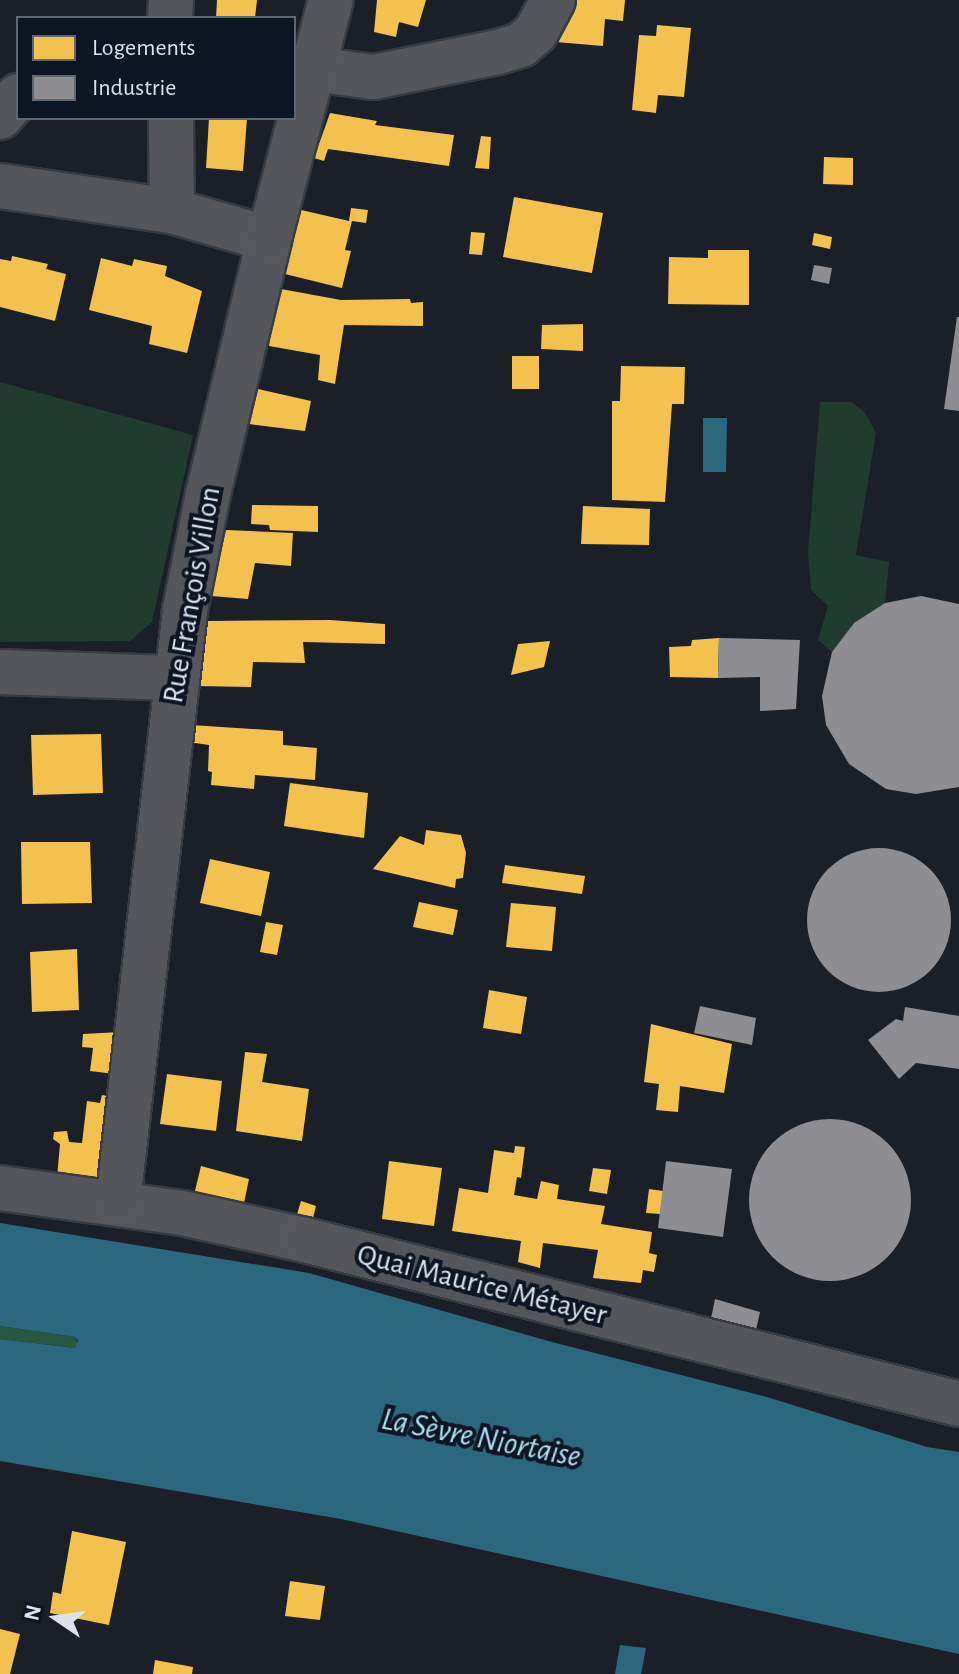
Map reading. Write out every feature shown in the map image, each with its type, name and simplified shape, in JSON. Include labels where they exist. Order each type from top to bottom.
[{"type":"street","name":"Rue François Villon","points":[[118,1202],[175,678],[208,494],[269,239],[331,0]]},
{"type":"street","points":[[313,69],[374,77],[498,52],[521,45],[536,32],[553,0]]},
{"type":"street","points":[[0,117],[16,98]]},
{"type":"street","points":[[171,120],[172,211]]},
{"type":"street","points":[[0,186],[172,211],[269,239]]},
{"type":"street","points":[[0,672],[175,678]]},
{"type":"street","name":"Quai Maurice Métayer","points":[[0,1188],[118,1202],[305,1240],[959,1404]]},
{"type":"green space","points":[[0,382],[193,435],[152,622],[130,641],[0,642]]},
{"type":"green space","points":[[820,402],[852,402],[865,413],[876,433],[856,555],[889,562],[885,603],[854,623],[832,652],[818,640],[828,606],[811,590],[808,552]]},
{"type":"green space","points":[[0,1326],[75,1337],[78,1344],[75,1348],[0,1339]]},
{"type":"water","points":[[703,418],[727,418],[726,472],[703,472]]},
{"type":"water","name":"La Sèvre Niortaise","points":[[0,1223],[309,1273],[552,1342],[767,1397],[927,1447],[959,1452],[959,1654],[341,1519],[0,1461],[0,1339],[75,1348],[78,1341],[75,1337],[0,1326]]},
{"type":"water","points":[[620,1645],[646,1648],[641,1674],[615,1674]]},
{"type":"building: Logements","points":[[217,0],[257,0],[255,16],[216,16]]},
{"type":"building: Logements","points":[[377,0],[426,0],[418,27],[399,22],[396,37],[374,32]]},
{"type":"building: Logements","points":[[571,0],[625,0],[623,21],[605,19],[603,46],[556,42]]},
{"type":"building: Logements","points":[[657,25],[691,28],[684,97],[658,95],[656,113],[632,110],[639,35],[656,36]]},
{"type":"building: Logements","points":[[330,113],[377,121],[375,125],[454,135],[449,166],[328,149],[324,161],[314,158]]},
{"type":"building: Logements","points":[[209,120],[247,120],[243,171],[206,168]]},
{"type":"building: Logements","points":[[481,136],[491,137],[489,169],[475,168]]},
{"type":"building: Logements","points":[[824,157],[853,158],[853,185],[823,184]]},
{"type":"building: Logements","points":[[514,197],[603,213],[592,273],[503,257]]},
{"type":"building: Logements","points":[[351,208],[368,210],[366,223],[352,221],[345,250],[351,251],[342,288],[281,273],[297,209],[349,221]]},
{"type":"building: Logements","points":[[471,232],[485,233],[482,255],[469,254]]},
{"type":"building: Logements","points":[[814,233],[832,237],[830,249],[812,245]]},
{"type":"building: Logements","points":[[708,250],[749,250],[749,305],[668,304],[669,257],[708,258]]},
{"type":"building: Logements","points":[[12,256],[48,264],[46,269],[66,274],[55,321],[0,307],[0,259],[11,261]]},
{"type":"building: Logements","points":[[101,258],[132,266],[134,259],[167,266],[165,276],[202,291],[187,353],[149,344],[152,326],[89,310]]},
{"type":"building: Logements","points":[[281,289],[341,300],[410,299],[411,303],[423,302],[423,326],[344,325],[335,384],[318,380],[320,355],[269,346],[272,316]]},
{"type":"building: Logements","points":[[583,324],[583,351],[541,349],[542,325]]},
{"type":"building: Logements","points":[[512,356],[539,356],[539,389],[512,389]]},
{"type":"building: Logements","points":[[621,366],[685,367],[684,404],[672,404],[665,502],[612,500],[612,401],[620,401]]},
{"type":"building: Logements","points":[[258,389],[311,401],[305,431],[249,424]]},
{"type":"building: Logements","points":[[252,505],[318,506],[318,532],[270,530],[269,525],[251,524]]},
{"type":"building: Logements","points":[[583,506],[650,509],[649,545],[581,544]]},
{"type":"building: Logements","points":[[226,530],[293,533],[291,566],[255,563],[248,599],[211,596]]},
{"type":"building: Logements","points":[[330,620],[385,624],[385,644],[303,642],[305,663],[253,662],[251,687],[196,686],[207,621]]},
{"type":"building: Logements","points":[[719,638],[718,678],[670,677],[669,647],[691,646],[692,640]]},
{"type":"building: Logements","points":[[550,641],[544,667],[511,675],[518,644]]},
{"type":"building: Logements","points":[[191,725],[283,731],[283,745],[317,748],[315,780],[255,775],[254,789],[211,785],[209,745],[188,742]]},
{"type":"building: Logements","points":[[101,734],[103,793],[33,795],[31,735]]},
{"type":"building: Logements","points":[[290,783],[368,793],[364,838],[284,826]]},
{"type":"building: Logements","points":[[426,830],[461,835],[466,853],[463,878],[456,879],[455,888],[373,869],[400,836],[424,845]]},
{"type":"building: Logements","points":[[21,842],[90,842],[92,903],[22,904]]},
{"type":"building: Logements","points":[[210,859],[270,872],[261,916],[200,903]]},
{"type":"building: Logements","points":[[505,865],[585,876],[582,894],[502,883]]},
{"type":"building: Logements","points":[[419,902],[458,910],[453,935],[413,927]]},
{"type":"building: Logements","points":[[511,903],[556,907],[552,951],[506,947]]},
{"type":"building: Logements","points":[[266,922],[283,925],[277,955],[260,952]]},
{"type":"building: Logements","points":[[77,949],[79,1010],[32,1012],[30,952]]},
{"type":"building: Logements","points":[[489,990],[527,997],[521,1034],[483,1028]]},
{"type":"building: Logements","points":[[651,1024],[732,1044],[724,1093],[680,1086],[678,1112],[656,1110],[659,1084],[644,1082]]},
{"type":"building: Logements","points":[[120,1032],[115,1074],[90,1071],[93,1048],[82,1047],[83,1034]]},
{"type":"building: Logements","points":[[245,1052],[267,1054],[262,1082],[309,1089],[302,1141],[236,1131]]},
{"type":"building: Logements","points":[[167,1074],[222,1081],[216,1131],[160,1124]]},
{"type":"building: Logements","points":[[102,1095],[112,1097],[102,1179],[57,1177],[60,1144],[53,1139],[54,1132],[67,1131],[69,1142],[82,1143],[87,1101],[100,1103]]},
{"type":"building: Logements","points":[[515,1146],[525,1147],[521,1178],[517,1177],[514,1195],[537,1199],[541,1181],[559,1185],[557,1199],[605,1206],[601,1224],[652,1232],[649,1253],[657,1255],[654,1272],[643,1270],[641,1283],[593,1278],[598,1250],[543,1243],[540,1268],[518,1262],[521,1241],[452,1231],[459,1188],[488,1193],[494,1150],[514,1153]]},
{"type":"building: Logements","points":[[389,1161],[442,1168],[434,1226],[382,1219]]},
{"type":"building: Logements","points":[[201,1166],[249,1179],[243,1208],[194,1195]]},
{"type":"building: Logements","points":[[593,1168],[611,1170],[607,1194],[589,1191]]},
{"type":"building: Logements","points":[[649,1189],[663,1191],[660,1214],[646,1213]]},
{"type":"building: Logements","points":[[301,1201],[316,1206],[311,1226],[295,1221]]},
{"type":"building: Logements","points":[[72,1531],[126,1542],[109,1625],[50,1613],[53,1592],[61,1594]]},
{"type":"building: Logements","points":[[290,1581],[325,1586],[320,1620],[285,1616]]},
{"type":"building: Logements","points":[[0,1629],[20,1634],[10,1674],[0,1674]]},
{"type":"building: Logements","points":[[155,1660],[193,1667],[192,1674],[153,1674]]},
{"type":"building: Industrie","points":[[814,265],[832,268],[829,284],[811,280]]},
{"type":"building: Industrie","points":[[959,317],[959,411],[944,409]]},
{"type":"building: Industrie","points":[[921,596],[959,604],[959,787],[916,794],[886,789],[849,764],[826,725],[822,696],[832,652],[854,623],[885,603]]},
{"type":"building: Industrie","points":[[719,638],[800,640],[796,709],[760,711],[760,677],[718,678]]},
{"type":"building: Industrie","points":[[879,848],[906,854],[930,869],[945,893],[951,920],[945,947],[930,971],[906,986],[879,992],[852,986],[828,971],[813,947],[807,920],[813,893],[828,869],[852,854]]},
{"type":"building: Industrie","points":[[700,1006],[756,1018],[752,1045],[694,1033]]},
{"type":"building: Industrie","points":[[905,1007],[959,1016],[959,1069],[916,1063],[899,1079],[868,1040],[896,1019],[903,1021]]},
{"type":"building: Industrie","points":[[830,1119],[861,1125],[887,1143],[905,1169],[911,1200],[905,1231],[887,1257],[861,1275],[830,1281],[799,1275],[773,1257],[755,1231],[749,1200],[755,1169],[773,1143],[799,1125]]},
{"type":"building: Industrie","points":[[666,1161],[732,1169],[723,1237],[658,1228]]},
{"type":"building: Industrie","points":[[715,1299],[760,1312],[754,1339],[709,1328]]}]
